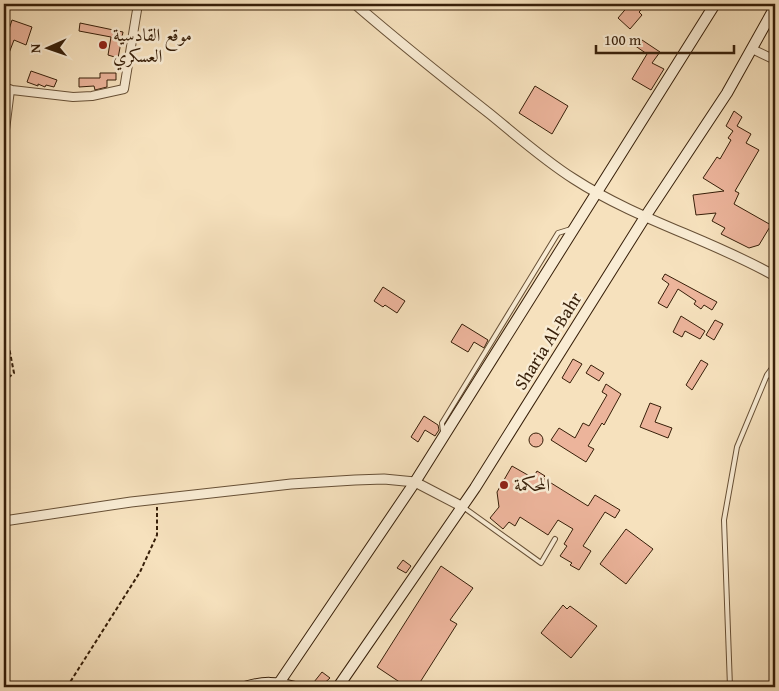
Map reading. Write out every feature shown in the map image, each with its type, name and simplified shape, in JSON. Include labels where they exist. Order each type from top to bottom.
[{"type":"main road","points":[[280,682],[414,482],[714,4]]},
{"type":"main road","name":"Sharia Al-Bahr","points":[[338,687],[474,488],[645,217],[727,93],[775,7]]},
{"type":"main road","points":[[245,687],[259,683],[280,682],[295,687]]},
{"type":"street","points":[[4,87],[12,90],[73,97],[92,96],[124,89],[138,4]]},
{"type":"street","points":[[355,4],[398,41],[574,180],[645,217],[705,241],[775,276]]},
{"type":"street","points":[[752,49],[775,60]]},
{"type":"street","points":[[4,521],[157,499],[300,484],[384,479],[414,482],[461,506]]},
{"type":"lane","points":[[4,154],[12,90]]},
{"type":"lane","points":[[730,687],[724,520],[737,447],[775,364]]},
{"type":"lane","points":[[768,376],[775,377]]},
{"type":"lane","points":[[461,506],[541,563],[555,539]]},
{"type":"path","points":[[4,299],[5,327],[14,373],[4,381]]},
{"type":"path","points":[[67,687],[140,572],[157,536],[157,499]]},
{"type":"building","points":[[630,4],[634,4],[641,10],[639,12],[642,15],[630,29],[618,18]]},
{"type":"building","points":[[12,20],[32,27],[26,45],[14,40],[4,66],[4,45]]},
{"type":"building","points":[[80,23],[123,32],[118,58],[108,55],[111,37],[79,31]]},
{"type":"building","points":[[639,38],[660,52],[652,63],[664,69],[651,90],[632,79],[647,54],[634,45]]},
{"type":"building","points":[[31,71],[57,80],[54,87],[46,85],[45,87],[38,84],[38,86],[27,82]]},
{"type":"building","points":[[100,73],[116,73],[116,80],[107,80],[107,87],[95,90],[94,86],[79,87],[79,78],[100,78]]},
{"type":"building","points":[[535,86],[568,106],[552,134],[519,113]]},
{"type":"building","points":[[734,111],[742,117],[737,126],[751,134],[746,143],[759,150],[735,191],[739,193],[734,204],[771,225],[759,245],[749,248],[721,234],[725,228],[712,221],[716,213],[696,215],[693,195],[724,191],[703,178],[717,157],[720,159],[731,140],[728,138],[733,131],[726,126]]},
{"type":"building","points":[[665,274],[717,302],[712,310],[704,305],[701,309],[694,304],[696,301],[678,289],[667,308],[658,303],[669,284],[662,279]]},
{"type":"building","points":[[383,287],[405,301],[397,313],[385,305],[383,307],[374,301]]},
{"type":"building","points":[[681,316],[705,331],[700,339],[685,331],[682,337],[673,332]]},
{"type":"building","points":[[715,320],[723,324],[714,340],[706,335]]},
{"type":"building","points":[[462,324],[488,340],[484,348],[474,342],[468,352],[451,342]]},
{"type":"building","points":[[573,359],[582,364],[570,383],[562,378]]},
{"type":"building","points":[[701,360],[708,364],[692,390],[686,385]]},
{"type":"building","points":[[591,365],[604,373],[599,381],[586,373]]},
{"type":"building","points":[[606,384],[621,394],[604,425],[602,423],[588,446],[594,449],[586,462],[551,440],[559,428],[575,438],[583,423],[589,426],[607,395],[602,392]]},
{"type":"building","points":[[650,403],[661,407],[655,422],[672,428],[668,438],[640,427]]},
{"type":"building","points":[[424,416],[438,425],[439,430],[435,436],[425,430],[418,442],[411,437]]},
{"type":"building","points":[[533,433],[539,433],[543,440],[539,447],[533,447],[529,443],[529,437]]},
{"type":"building","points":[[512,466],[533,478],[537,471],[545,476],[543,478],[588,506],[595,495],[620,510],[615,518],[605,512],[583,546],[591,551],[579,570],[560,556],[567,546],[564,544],[573,529],[558,520],[548,535],[520,517],[515,526],[509,522],[503,529],[490,518],[499,507],[497,492]]},
{"type":"building","points":[[626,529],[653,549],[626,584],[600,564]]},
{"type":"building","points":[[403,560],[411,566],[406,573],[397,568]]},
{"type":"building","points":[[441,566],[473,588],[450,620],[457,624],[417,687],[407,687],[377,667]]},
{"type":"building","points":[[563,605],[567,609],[570,606],[597,626],[571,658],[541,633]]},
{"type":"building","points":[[322,672],[330,678],[320,687],[314,682]]},
{"type":"place","name":"موقع القادسية العسكري","points":[[103,45]]},
{"type":"place","name":"المحكمة","points":[[504,485]]}]
